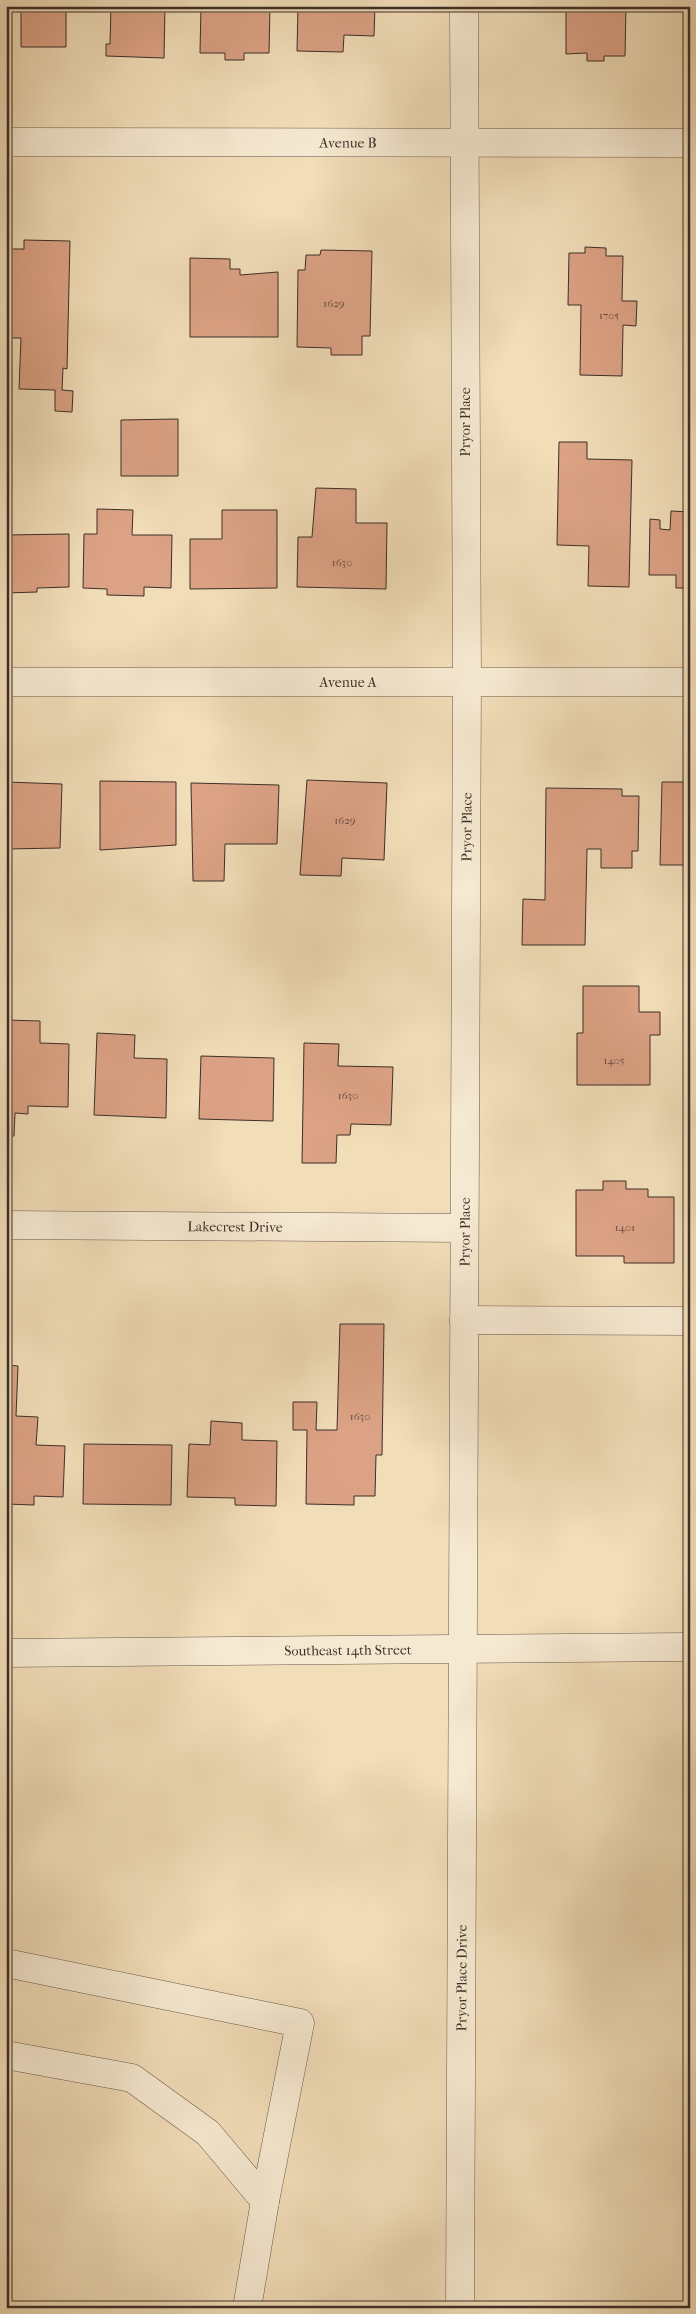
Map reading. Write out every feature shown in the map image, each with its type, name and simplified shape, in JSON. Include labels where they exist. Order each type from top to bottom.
[{"type":"street","name":"Pryor Place","points":[[464,6],[467,681],[464,1648]]},
{"type":"street","name":"Avenue B","points":[[6,142],[690,143]]},
{"type":"street","name":"Avenue A","points":[[6,682],[690,682]]},
{"type":"street","name":"Lakecrest Drive","points":[[6,1226],[464,1228]]},
{"type":"street","points":[[464,1320],[690,1322]]},
{"type":"street","name":"Southeast 14th Street","points":[[6,1653],[690,1647]]},
{"type":"street","name":"Pryor Place Drive","points":[[460,2308],[464,1648]]},
{"type":"street","points":[[6,1963],[300,2022],[265,2201],[247,2308]]},
{"type":"street","points":[[6,2055],[132,2078],[208,2133],[265,2201]]},
{"type":"building","points":[[21,6],[66,6],[66,47],[21,47]]},
{"type":"building","points":[[111,6],[165,6],[164,58],[106,56],[106,44],[110,44]]},
{"type":"building","points":[[201,6],[270,6],[269,53],[244,53],[244,60],[225,60],[225,53],[200,53]]},
{"type":"building","points":[[298,6],[375,6],[374,36],[344,35],[343,52],[297,51]]},
{"type":"building","points":[[566,6],[626,6],[625,56],[604,56],[604,61],[587,61],[587,53],[566,54]]},
{"type":"building","points":[[24,240],[70,241],[67,369],[63,368],[62,390],[73,391],[72,412],[55,411],[55,390],[19,389],[21,338],[6,338],[6,249],[24,249]]},
{"type":"building","points":[[585,247],[606,248],[606,256],[623,256],[622,301],[637,301],[636,326],[623,325],[622,376],[580,375],[581,305],[568,305],[569,253],[585,253]]},
{"type":"building","points":[[321,250],[372,251],[370,336],[362,336],[362,355],[331,355],[331,348],[297,347],[298,270],[305,270],[306,255],[320,255]]},
{"type":"building","points":[[190,258],[230,259],[230,269],[240,269],[240,275],[278,272],[278,337],[190,337]]},
{"type":"building","points":[[178,419],[178,476],[121,476],[121,420]]},
{"type":"building","points":[[559,442],[587,442],[587,459],[632,460],[629,587],[588,586],[589,546],[557,545]]},
{"type":"building","points":[[316,488],[356,489],[356,523],[387,523],[386,589],[297,587],[298,537],[312,537]]},
{"type":"building","points":[[97,509],[133,510],[132,535],[172,535],[171,588],[144,587],[144,596],[107,595],[107,589],[83,588],[84,534],[97,534]]},
{"type":"building","points":[[222,510],[277,510],[277,588],[190,589],[190,539],[222,539]]},
{"type":"building","points":[[671,511],[690,512],[690,588],[676,588],[676,575],[649,575],[650,519],[660,520],[660,529],[670,530]]},
{"type":"building","points":[[69,534],[69,587],[37,588],[37,592],[6,593],[6,535]]},
{"type":"building","points":[[307,780],[387,783],[384,860],[342,858],[341,876],[300,875]]},
{"type":"building","points":[[100,781],[176,782],[176,845],[100,850]]},
{"type":"building","points":[[6,782],[62,784],[60,848],[6,849]]},
{"type":"building","points":[[662,782],[690,782],[690,865],[660,865]]},
{"type":"building","points":[[191,783],[279,785],[277,844],[225,844],[224,881],[193,881]]},
{"type":"building","points":[[546,788],[622,789],[622,796],[639,796],[638,851],[632,851],[632,868],[601,868],[601,849],[587,849],[585,945],[522,945],[523,899],[545,900]]},
{"type":"building","points":[[583,986],[639,986],[639,1012],[660,1012],[660,1035],[650,1035],[650,1085],[577,1085],[577,1033],[583,1033]]},
{"type":"building","points":[[6,1020],[40,1021],[40,1043],[69,1044],[68,1107],[28,1106],[28,1114],[15,1113],[14,1136],[6,1136]]},
{"type":"building","points":[[97,1033],[135,1035],[134,1058],[167,1059],[166,1118],[94,1115]]},
{"type":"building","points":[[304,1043],[339,1044],[338,1066],[393,1067],[391,1125],[351,1124],[350,1135],[337,1135],[336,1163],[302,1163]]},
{"type":"building","points":[[201,1056],[274,1058],[273,1121],[199,1119]]},
{"type":"building","points":[[603,1181],[626,1181],[626,1189],[648,1189],[648,1197],[674,1197],[674,1263],[624,1263],[624,1256],[576,1256],[576,1190],[603,1190]]},
{"type":"building","points":[[340,1324],[384,1324],[382,1455],[376,1455],[375,1496],[354,1496],[354,1505],[306,1504],[307,1430],[293,1430],[293,1402],[317,1402],[316,1430],[337,1430]]},
{"type":"building","points":[[6,1365],[18,1366],[16,1416],[38,1417],[36,1445],[65,1446],[63,1497],[34,1496],[34,1505],[6,1504]]},
{"type":"building","points":[[211,1421],[242,1423],[242,1440],[277,1441],[276,1506],[235,1505],[235,1498],[187,1497],[189,1444],[210,1445]]},
{"type":"building","points":[[84,1444],[172,1445],[171,1505],[83,1504]]}]
